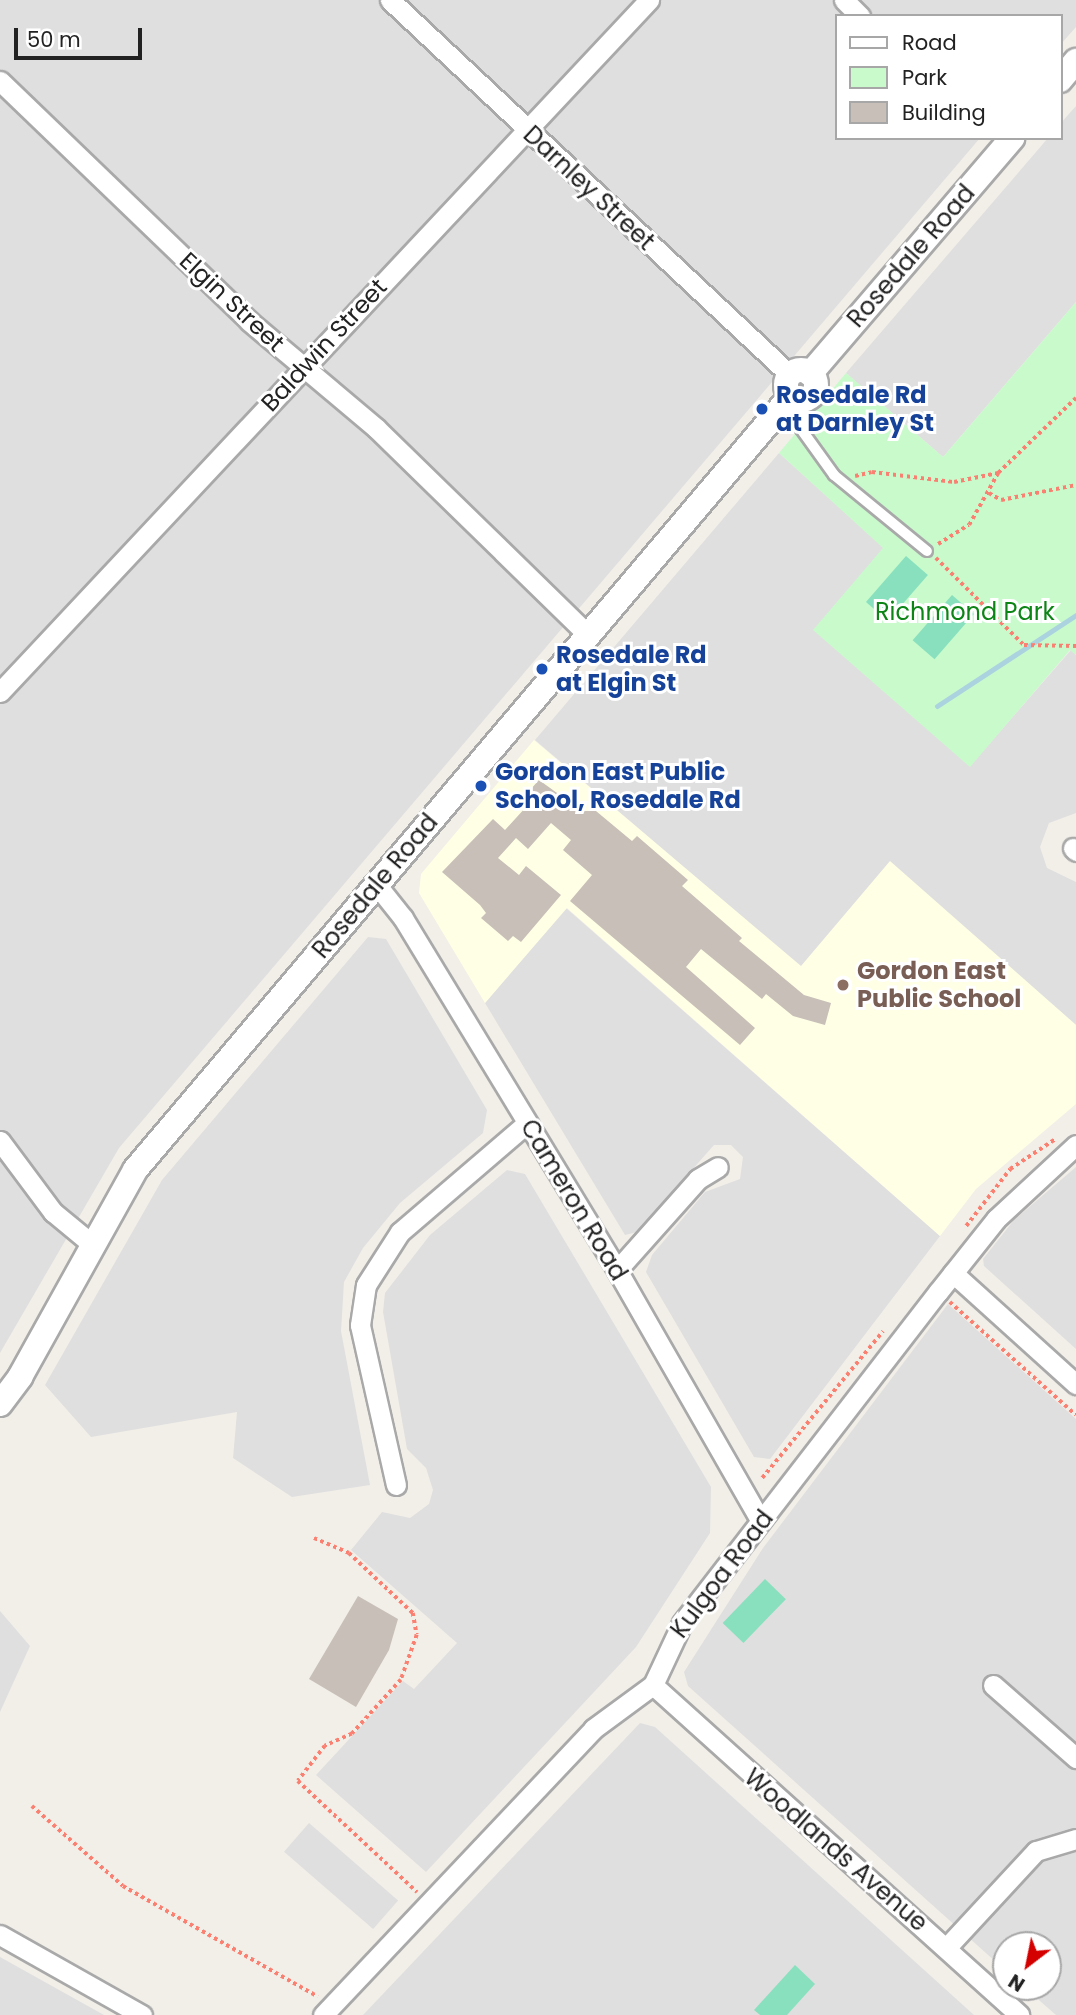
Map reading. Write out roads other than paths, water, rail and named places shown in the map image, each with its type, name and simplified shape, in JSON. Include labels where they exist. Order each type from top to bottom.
[{"type":"street","name":"Darnley Street","points":[[390,0],[798,386]]},
{"type":"street","name":"Baldwin Street","points":[[0,692],[649,0]]},
{"type":"street","points":[[844,0],[858,14]]},
{"type":"street","points":[[1062,78],[1076,61]]},
{"type":"street","name":"Elgin Street","points":[[0,81],[304,367],[376,428],[589,636]]},
{"type":"street","name":"Rosedale Road","points":[[0,1404],[152,1149],[589,636],[1003,141]]},
{"type":"street","name":"Cameron Road","points":[[376,884],[403,918],[617,1270],[761,1521]]},
{"type":"street","points":[[396,1485],[360,1325],[366,1285],[400,1233],[527,1123]]},
{"type":"street","points":[[0,1141],[53,1212],[93,1245]]},
{"type":"street","name":"Kulgoa Road","points":[[327,2010],[593,1729],[653,1685],[682,1623],[953,1273],[996,1219],[1076,1145]]},
{"type":"street","points":[[617,1270],[698,1179],[718,1167]]},
{"type":"street","points":[[953,1273],[1076,1384]]},
{"type":"street","name":"Woodlands Avenue","points":[[653,1685],[947,1947],[1019,2015]]},
{"type":"street","points":[[993,1685],[1076,1758]]},
{"type":"street","points":[[947,1947],[1036,1851],[1076,1839]]},
{"type":"street","points":[[0,1935],[142,2015]]},
{"type":"lane","points":[[798,386],[801,429],[839,479],[927,551]]},
{"type":"waterway","points":[[937,706],[1076,615]]},
{"type":"place","name":"Rosedale Rd at Darnley St","points":[[762,409]]},
{"type":"place","name":"Rosedale Rd at Elgin St","points":[[542,669]]},
{"type":"place","name":"Gordon East Public School, Rosedale Rd","points":[[481,786]]},
{"type":"place","name":"Gordon East Public School","points":[[843,985]]},
{"type":"park label","name":"Richmond Park","points":[[965,612]]}]
